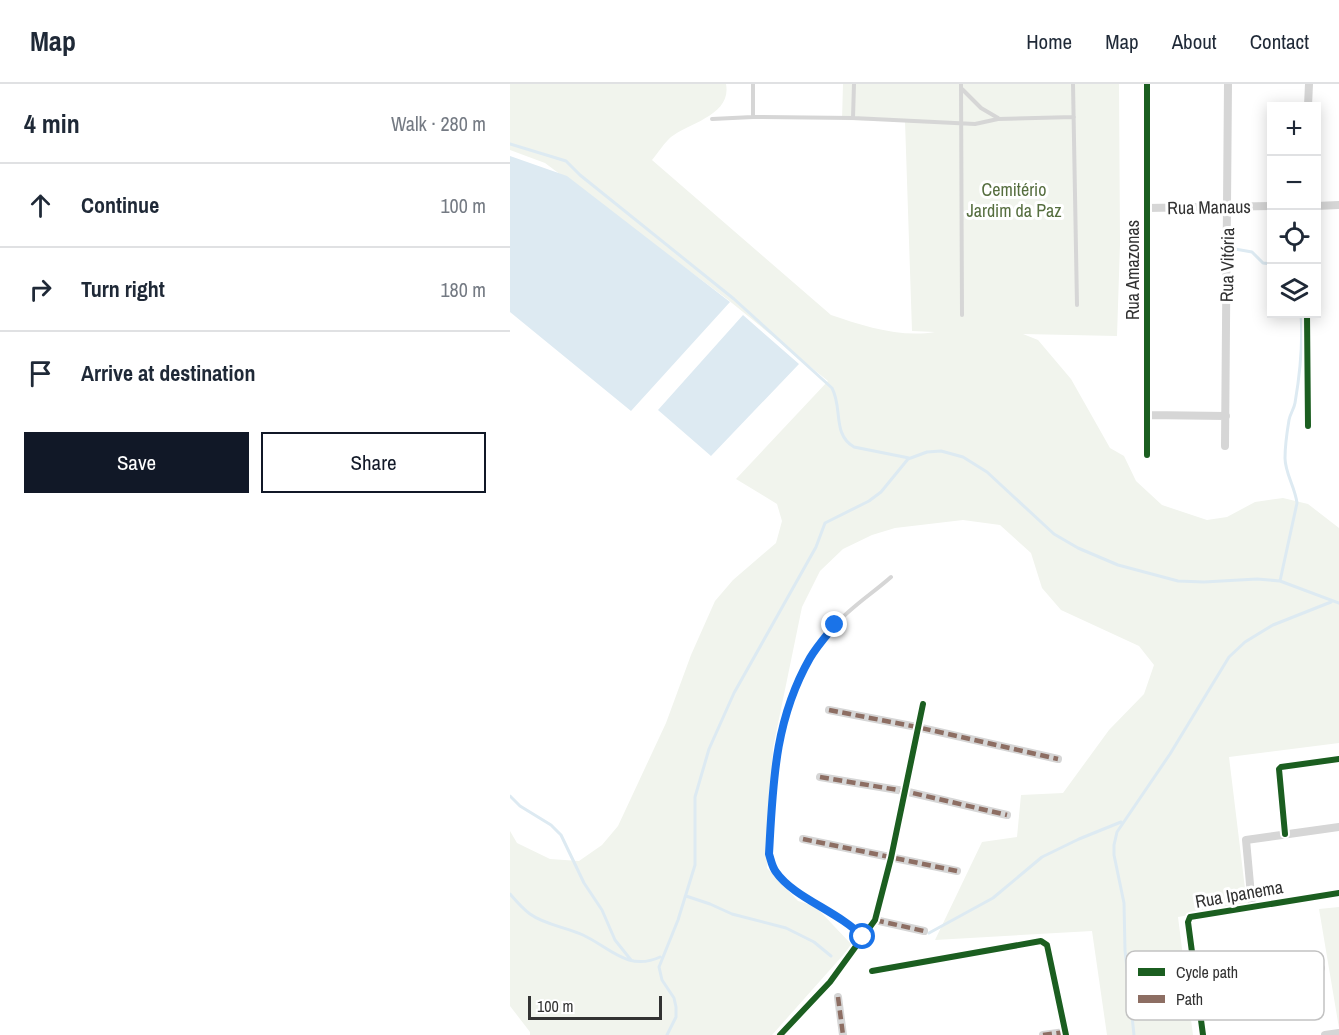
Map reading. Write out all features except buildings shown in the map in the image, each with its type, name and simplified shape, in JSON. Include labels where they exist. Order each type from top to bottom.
[{"type":"street","name":"Rua Amazonas","points":[[1147,84],[1147,455]]},
{"type":"street","name":"Rua Vitória","points":[[1225,446],[1228,84]]},
{"type":"street","points":[[1308,102],[1309,84]]},
{"type":"street","name":"Rua Manaus","points":[[1146,208],[1267,206]]},
{"type":"street","points":[[1321,206],[1339,206]]},
{"type":"street","points":[[1307,318],[1308,426]]},
{"type":"street","points":[[1147,415],[1226,416]]},
{"type":"street","points":[[780,1035],[830,982],[875,920],[891,858],[923,704]]},
{"type":"street","points":[[829,710],[1058,759]]},
{"type":"street","points":[[1285,834],[1279,769],[1281,766],[1339,759]]},
{"type":"street","points":[[820,777],[904,791],[1007,815]]},
{"type":"street","points":[[1252,906],[1246,840],[1339,827]]},
{"type":"street","points":[[803,840],[957,871]]},
{"type":"street","name":"Rua Ipanema","points":[[1192,951],[1190,917],[1339,893]]},
{"type":"street","points":[[875,920],[924,931]]},
{"type":"street","points":[[872,971],[1045,942],[1066,1033],[1043,1035]]},
{"type":"street","points":[[838,997],[843,1035]]},
{"type":"street","name":"Rua Ipanema","points":[[1201,1020],[1203,1035]]},
{"type":"street","points":[[1325,1035],[1339,1033]]},
{"type":"lane","points":[[753,84],[753,117]]},
{"type":"lane","points":[[854,84],[854,117]]},
{"type":"lane","points":[[1073,84],[1077,305]]},
{"type":"lane","points":[[961,86],[981,108],[998,118]]},
{"type":"lane","points":[[961,86],[962,315]]},
{"type":"lane","points":[[712,119],[854,117],[980,124],[998,118],[1074,117]]},
{"type":"lane","points":[[863,937],[842,918],[793,889],[774,870],[769,854],[773,786],[778,744],[788,707],[810,657],[835,625],[891,577]]},
{"type":"green space","name":"Cemitério Jardim da Paz","points":[[510,84],[726,84],[726,95],[716,111],[671,137],[652,160],[831,315],[882,330],[909,333],[935,332],[912,331],[905,121],[842,120],[843,84],[1119,84],[1120,244],[1117,336],[1023,334],[1038,340],[1071,379],[1110,448],[1124,456],[1136,481],[1162,505],[1207,520],[1227,517],[1255,502],[1283,498],[1308,504],[1339,528],[1339,743],[1229,757],[1247,905],[1178,917],[1182,951],[1126,951],[1126,1020],[1191,1020],[1193,1035],[1107,1035],[1092,931],[935,940],[982,842],[1017,837],[1021,795],[1063,793],[1109,730],[1144,694],[1154,665],[1139,646],[1061,610],[1042,588],[1031,553],[1000,525],[963,520],[895,528],[872,535],[843,549],[820,571],[802,607],[773,748],[767,868],[798,901],[815,906],[852,945],[772,1035],[530,1035],[510,1006],[510,831],[517,843],[550,859],[579,861],[602,845],[618,826],[666,723],[691,655],[715,601],[733,580],[776,543],[782,521],[777,504],[736,479],[828,381],[727,299],[545,163],[510,150]]},
{"type":"green space","points":[[1339,907],[1339,1028],[1319,909]]},
{"type":"shaded area","points":[[510,156],[567,176],[730,302],[631,411],[510,312]]},
{"type":"shaded area","points":[[743,315],[799,364],[711,456],[658,410]]},
{"type":"waterway","points":[[510,144],[566,161],[580,175],[734,299],[832,388],[840,428],[847,442],[854,447],[909,458]]},
{"type":"waterway","points":[[1235,249],[1252,252],[1263,263],[1267,263]]},
{"type":"waterway","points":[[1280,581],[1297,503],[1285,464],[1285,453],[1289,420],[1295,403],[1300,369],[1301,318]]},
{"type":"waterway","points":[[667,1035],[676,1017],[676,1007],[674,998],[662,980],[659,967],[678,920],[695,865],[695,797],[709,749],[734,693],[816,547],[825,523],[869,501],[881,492],[908,459],[927,452],[941,451],[963,457],[987,472],[1054,534],[1078,548],[1118,565],[1178,581],[1257,579],[1280,581],[1339,603]]},
{"type":"waterway","points":[[1126,959],[1124,903],[1114,855],[1117,832],[1170,754],[1229,657],[1245,642],[1273,625],[1331,602]]},
{"type":"waterway","points":[[510,796],[520,806],[551,825],[561,835],[584,883],[602,910],[615,940],[631,960]]},
{"type":"waterway","points":[[929,933],[993,898],[1042,857],[1121,822]]},
{"type":"waterway","points":[[510,894],[536,918],[583,935],[628,960],[649,961],[660,957]]},
{"type":"waterway","points":[[686,896],[732,914],[786,928],[814,942],[831,956]]},
{"type":"waterway","points":[[1132,1020],[1134,1035]]},
{"type":"marked path","points":[[829,710],[1058,759]]},
{"type":"marked path","points":[[820,777],[904,791],[1007,815]]},
{"type":"marked path","points":[[803,839],[957,871]]},
{"type":"marked path","points":[[875,920],[924,931]]},
{"type":"marked path","points":[[838,997],[843,1035]]},
{"type":"marked path","points":[[1043,1035],[1065,1032]]},
{"type":"cycle path","points":[[1147,84],[1147,455]]},
{"type":"cycle path","points":[[1307,318],[1308,426]]},
{"type":"cycle path","points":[[780,1035],[830,982],[875,920],[891,858],[923,704]]},
{"type":"cycle path","points":[[1285,834],[1279,769],[1339,759]]},
{"type":"cycle path","points":[[1192,951],[1188,922],[1190,917],[1339,893]]},
{"type":"cycle path","points":[[872,971],[1041,941],[1047,945],[1066,1035]]},
{"type":"cycle path","points":[[1201,1020],[1203,1035]]},
{"type":"route","points":[[835,625],[810,657],[788,707],[778,744],[769,854],[774,870],[793,889],[842,918],[863,937]]}]
